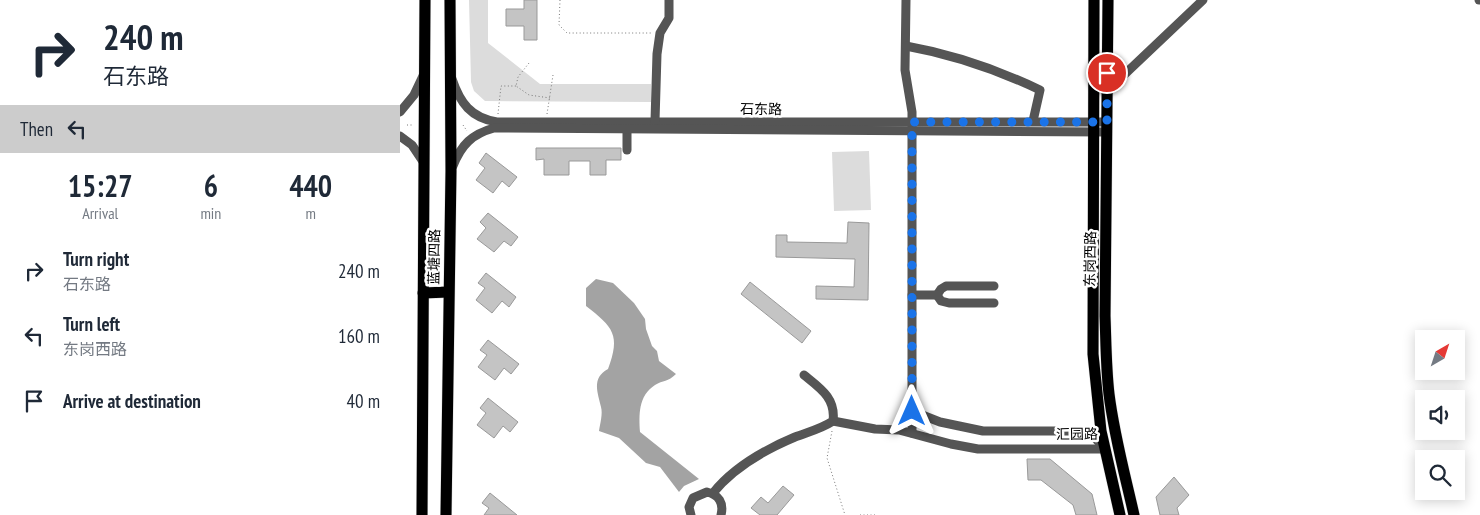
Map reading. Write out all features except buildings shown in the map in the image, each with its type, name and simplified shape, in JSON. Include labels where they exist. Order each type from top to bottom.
[{"type":"main road","name":"蓝塘四路","points":[[422,515],[425,0]]},
{"type":"main road","name":"蓝塘四路","points":[[446,515],[452,76],[450,0]]},
{"type":"main road","name":"东岗西路","points":[[1094,0],[1093,354],[1101,431],[1120,515]]},
{"type":"main road","name":"东岗西路","points":[[1108,0],[1105,316],[1109,392],[1134,515]]},
{"type":"main road","points":[[423,293],[448,292]]},
{"type":"street","points":[[655,121],[656,54],[660,34],[669,18],[670,0]]},
{"type":"street","points":[[906,0],[906,70],[912,127],[912,433]]},
{"type":"street","points":[[1107,91],[1202,0]]},
{"type":"street","points":[[906,46],[927,50],[1010,77],[1040,90],[1033,121]]},
{"type":"street","points":[[400,112],[414,95],[426,71]]},
{"type":"street","name":"石东路","points":[[452,76],[459,98],[471,112],[484,120],[497,122],[655,121],[912,127],[1033,121],[1094,127]]},
{"type":"street","points":[[1094,127],[1107,127]]},
{"type":"street","name":"石东路","points":[[451,171],[459,151],[466,142],[482,132],[494,128],[627,130],[1094,127]]},
{"type":"street","points":[[627,130],[628,150]]},
{"type":"street","points":[[400,136],[412,145],[424,163]]},
{"type":"street","points":[[937,295],[946,286],[994,286]]},
{"type":"street","points":[[912,295],[937,295]]},
{"type":"street","points":[[937,295],[941,301],[948,303],[994,303]]},
{"type":"street","points":[[713,494],[737,469],[768,450],[825,427],[834,421],[835,410],[828,394],[804,375]]},
{"type":"street","name":"汇园路","points":[[912,411],[940,422],[983,431],[1082,431],[1094,437],[1105,449]]},
{"type":"street","name":"汇园路","points":[[834,421],[912,433],[951,444],[978,449],[1105,449]]},
{"type":"street","points":[[691,515],[689,507],[693,498],[702,492],[713,494],[721,501],[721,515]]},
{"type":"path","points":[[560,0],[559,25],[568,33],[660,34]]},
{"type":"path","points":[[516,86],[522,70],[529,63]]},
{"type":"path","points":[[545,122],[553,75]]},
{"type":"path","points":[[497,122],[501,86],[516,86],[529,95],[550,98]]},
{"type":"path","points":[[834,421],[827,458],[845,515]]},
{"type":"path","points":[[860,515],[875,515]]},
{"type":"shaded area","points":[[469,0],[488,0],[488,43],[540,84],[651,84],[651,102],[485,101],[474,91],[471,82]]},
{"type":"shaded area","points":[[869,151],[871,210],[834,211],[832,152]]},
{"type":"shaded area","points":[[596,279],[613,283],[634,303],[645,319],[646,329],[652,346],[657,351],[659,361],[676,374],[649,389],[645,395],[640,413],[640,432],[699,479],[684,486],[679,492],[660,467],[646,463],[619,438],[599,431],[602,413],[597,386],[599,377],[608,369],[614,348],[614,340],[608,326],[586,306],[586,288]]},
{"type":"route","points":[[912,411],[912,122],[1107,122],[1107,73]]}]
